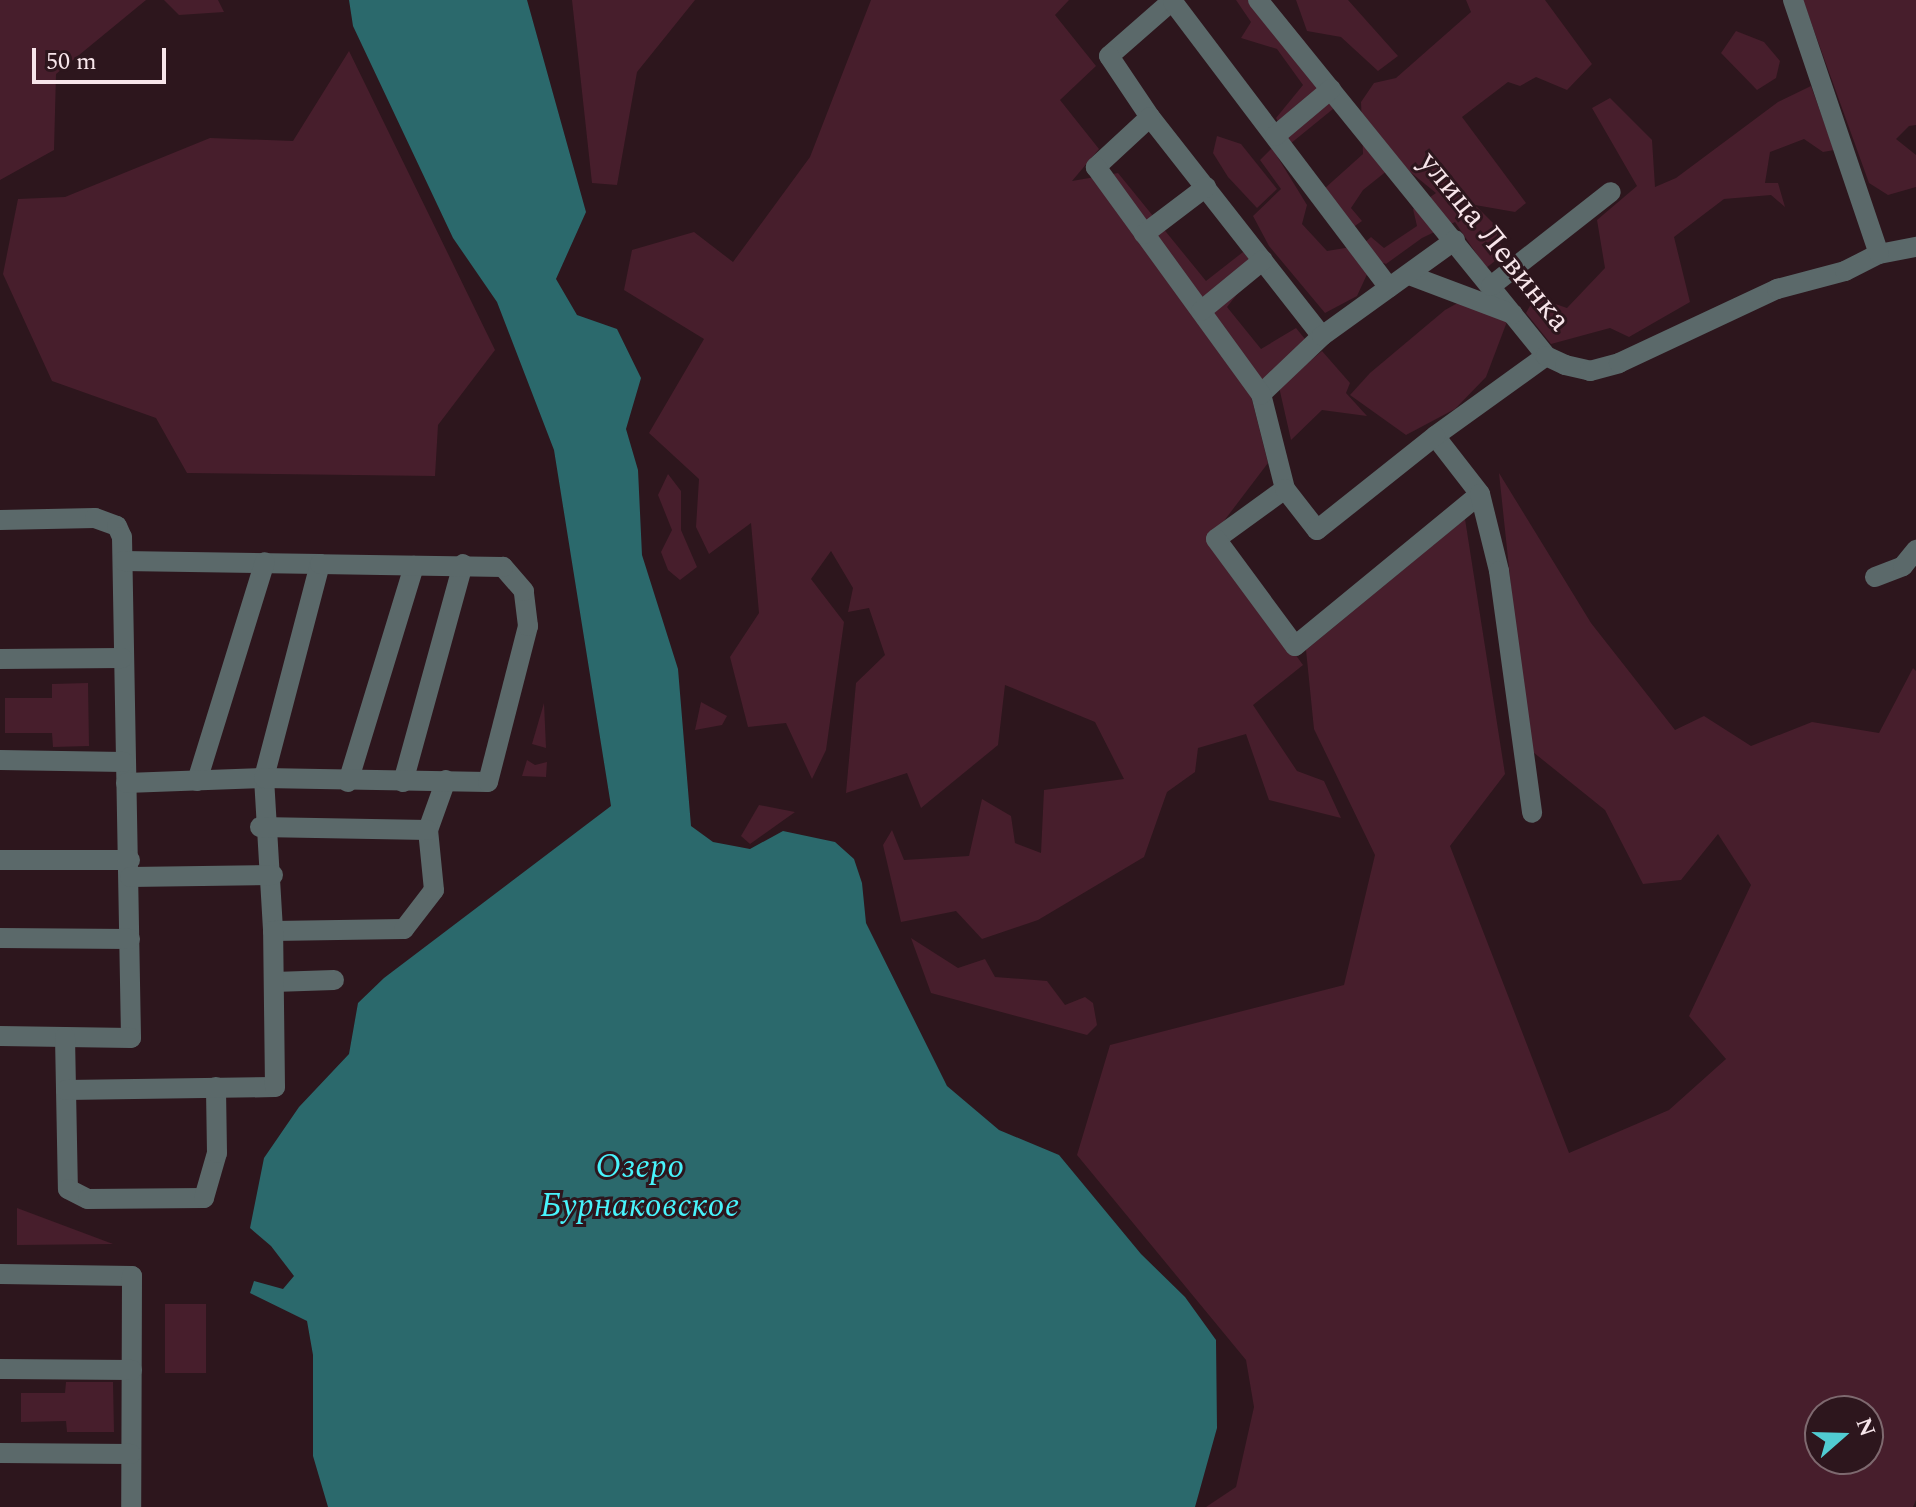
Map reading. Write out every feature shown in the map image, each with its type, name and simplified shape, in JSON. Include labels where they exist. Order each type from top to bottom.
[{"type":"street","name":"улица Левинка","points":[[1258,0],[1546,356],[1565,365],[1590,371],[1619,363],[1777,289],[1845,271],[1879,254],[1916,247]]},
{"type":"street","points":[[1793,0],[1879,254]]},
{"type":"street","points":[[1322,336],[1150,117],[1109,56],[1173,1],[1389,288]]},
{"type":"street","points":[[1275,136],[1331,89]]},
{"type":"street","points":[[1150,117],[1096,167],[1261,394],[1285,489],[1317,530],[1435,436],[1546,356]]},
{"type":"street","points":[[1144,234],[1206,187]]},
{"type":"street","points":[[1491,286],[1611,192]]},
{"type":"street","points":[[1261,394],[1322,336],[1455,240]]},
{"type":"street","points":[[1201,311],[1263,260]]},
{"type":"street","points":[[1409,275],[1513,314]]},
{"type":"street","points":[[1435,436],[1480,494],[1499,571],[1532,813]]},
{"type":"street","points":[[1285,489],[1216,539],[1295,646],[1480,494]]},
{"type":"street","points":[[0,520],[95,518],[117,526],[122,537],[131,1038],[0,1036]]},
{"type":"street","points":[[1875,577],[1903,566],[1916,550]]},
{"type":"street","points":[[123,561],[503,567],[524,591],[528,626],[488,782],[348,782],[264,778],[126,783]]},
{"type":"street","points":[[197,781],[265,562]]},
{"type":"street","points":[[66,1090],[275,1087],[273,875],[265,827],[264,778],[320,564]]},
{"type":"street","points":[[403,782],[463,564]]},
{"type":"street","points":[[348,782],[414,566]]},
{"type":"street","points":[[0,659],[122,658]]},
{"type":"street","points":[[0,760],[124,762]]},
{"type":"street","points":[[273,931],[404,929],[434,890],[428,830],[446,780]]},
{"type":"street","points":[[265,827],[428,830]]},
{"type":"street","points":[[0,860],[273,875]]},
{"type":"street","points":[[0,938],[130,939]]},
{"type":"street","points":[[274,982],[334,980]]},
{"type":"street","points":[[65,1037],[68,1189],[88,1199],[204,1198],[217,1153],[216,1087]]},
{"type":"street","points":[[0,1274],[132,1276],[131,1507]]},
{"type":"street","points":[[0,1369],[132,1370]]},
{"type":"street","points":[[0,1453],[131,1454]]},
{"type":"shaded area","points":[[0,0],[146,0],[56,74],[54,150],[0,180]]},
{"type":"shaded area","points":[[164,0],[218,0],[224,12],[179,15]]},
{"type":"shaded area","points":[[572,0],[695,0],[637,72],[617,185],[592,183]]},
{"type":"shaded area","points":[[871,0],[1069,0],[1055,15],[1096,66],[1060,100],[1099,149],[1072,181],[1118,173],[1206,281],[1243,252],[1257,269],[1227,307],[1261,349],[1296,328],[1305,339],[1251,396],[1268,463],[1211,538],[1303,665],[1253,705],[1297,771],[1324,781],[1341,818],[1269,800],[1246,734],[1198,748],[1195,772],[1167,792],[1144,857],[1038,920],[982,939],[956,911],[901,922],[883,845],[892,830],[904,860],[969,856],[982,799],[1011,816],[1015,843],[1041,853],[1044,790],[1124,779],[1095,722],[1005,685],[998,745],[921,808],[907,773],[846,793],[856,683],[885,655],[869,608],[848,612],[853,588],[831,551],[811,579],[844,622],[826,750],[812,779],[786,723],[748,727],[730,657],[759,613],[751,523],[709,554],[696,527],[699,479],[649,433],[704,339],[624,290],[632,250],[694,232],[733,262],[810,157]]},
{"type":"shaded area","points":[[1236,0],[1270,0],[1305,42],[1323,71],[1333,109],[1290,144],[1276,118],[1303,85],[1277,49],[1241,38],[1251,22]]},
{"type":"shaded area","points":[[1296,0],[1348,0],[1398,56],[1378,71],[1341,37],[1307,31]]},
{"type":"shaded area","points":[[1466,0],[1545,0],[1592,64],[1567,90],[1536,77],[1520,86],[1508,82],[1462,117],[1526,203],[1515,212],[1475,205],[1493,223],[1504,254],[1486,268],[1455,222],[1422,238],[1386,264],[1373,259],[1362,245],[1371,237],[1384,248],[1417,226],[1413,209],[1436,193],[1398,162],[1363,190],[1351,208],[1362,221],[1352,228],[1324,189],[1363,154],[1361,102],[1374,83],[1396,78],[1471,12]]},
{"type":"shaded area","points":[[1803,0],[1916,0],[1916,125],[1909,126],[1896,139],[1916,155],[1916,187],[1888,195],[1869,183]]},
{"type":"shaded area","points":[[1736,31],[1764,42],[1780,61],[1776,78],[1757,90],[1721,53]]},
{"type":"shaded area","points":[[349,51],[495,350],[438,425],[435,476],[187,473],[156,418],[52,381],[3,274],[18,199],[65,197],[210,138],[293,141]]},
{"type":"shaded area","points":[[1811,86],[1834,150],[1823,152],[1804,139],[1770,152],[1765,183],[1778,183],[1785,207],[1771,195],[1724,199],[1674,237],[1690,302],[1629,337],[1610,328],[1551,344],[1526,313],[1535,297],[1567,308],[1605,268],[1597,220],[1637,186],[1592,108],[1610,98],[1652,140],[1655,187],[1676,178],[1778,102]]},
{"type":"shaded area","points":[[1217,136],[1241,144],[1277,189],[1257,208],[1228,177],[1213,153]]},
{"type":"shaded area","points":[[1272,148],[1307,205],[1302,224],[1327,251],[1351,247],[1369,270],[1357,296],[1325,313],[1269,246],[1253,216],[1281,189],[1260,160]]},
{"type":"shaded area","points":[[1463,300],[1508,319],[1486,377],[1455,409],[1406,435],[1350,395],[1370,373],[1445,310]]},
{"type":"shaded area","points":[[1322,351],[1350,383],[1346,393],[1367,416],[1322,410],[1291,440],[1279,387]]},
{"type":"shaded area","points":[[1499,473],[1591,623],[1675,730],[1704,716],[1751,746],[1812,722],[1879,733],[1913,668],[1916,671],[1916,1500],[1913,1507],[1206,1507],[1236,1487],[1254,1407],[1246,1360],[1077,1155],[1110,1045],[1344,985],[1375,855],[1314,729],[1306,650],[1465,519],[1505,774],[1450,846],[1569,1153],[1669,1110],[1726,1059],[1689,1016],[1751,885],[1718,834],[1681,880],[1643,884],[1605,810],[1528,748]]},
{"type":"shaded area","points":[[668,474],[681,491],[681,530],[697,567],[680,580],[668,570],[661,552],[672,530],[658,495]]},
{"type":"shaded area","points":[[88,683],[89,746],[53,747],[52,733],[5,733],[5,698],[52,698],[52,684]]},
{"type":"shaded area","points":[[701,702],[727,716],[722,725],[695,730]]},
{"type":"shaded area","points":[[544,703],[546,748],[532,744]]},
{"type":"shaded area","points":[[527,760],[535,765],[547,762],[546,777],[522,776]]},
{"type":"shaded area","points":[[759,805],[795,812],[750,844],[741,836]]},
{"type":"shaded area","points":[[911,938],[958,968],[985,959],[995,977],[1047,981],[1065,1005],[1085,997],[1093,1003],[1097,1025],[1087,1035],[931,993]]},
{"type":"shaded area","points":[[17,1208],[113,1244],[17,1245]]},
{"type":"shaded area","points":[[165,1304],[206,1304],[206,1373],[165,1373]]},
{"type":"shaded area","points":[[66,1382],[113,1382],[114,1432],[67,1432],[66,1421],[21,1422],[21,1393],[65,1393]]},
{"type":"water","name":"Озеро Бурнаковское","points":[[349,0],[527,0],[586,212],[556,279],[577,315],[617,329],[641,378],[626,429],[638,470],[642,555],[678,669],[691,826],[713,842],[750,849],[783,831],[835,842],[854,859],[862,883],[866,923],[947,1086],[999,1130],[1059,1155],[1141,1254],[1185,1297],[1216,1340],[1217,1428],[1195,1507],[328,1507],[313,1456],[313,1355],[307,1321],[250,1293],[254,1281],[283,1289],[294,1276],[271,1246],[250,1228],[264,1158],[299,1107],[349,1054],[358,1003],[384,978],[611,806],[554,450],[497,302],[453,238],[353,26]]}]
